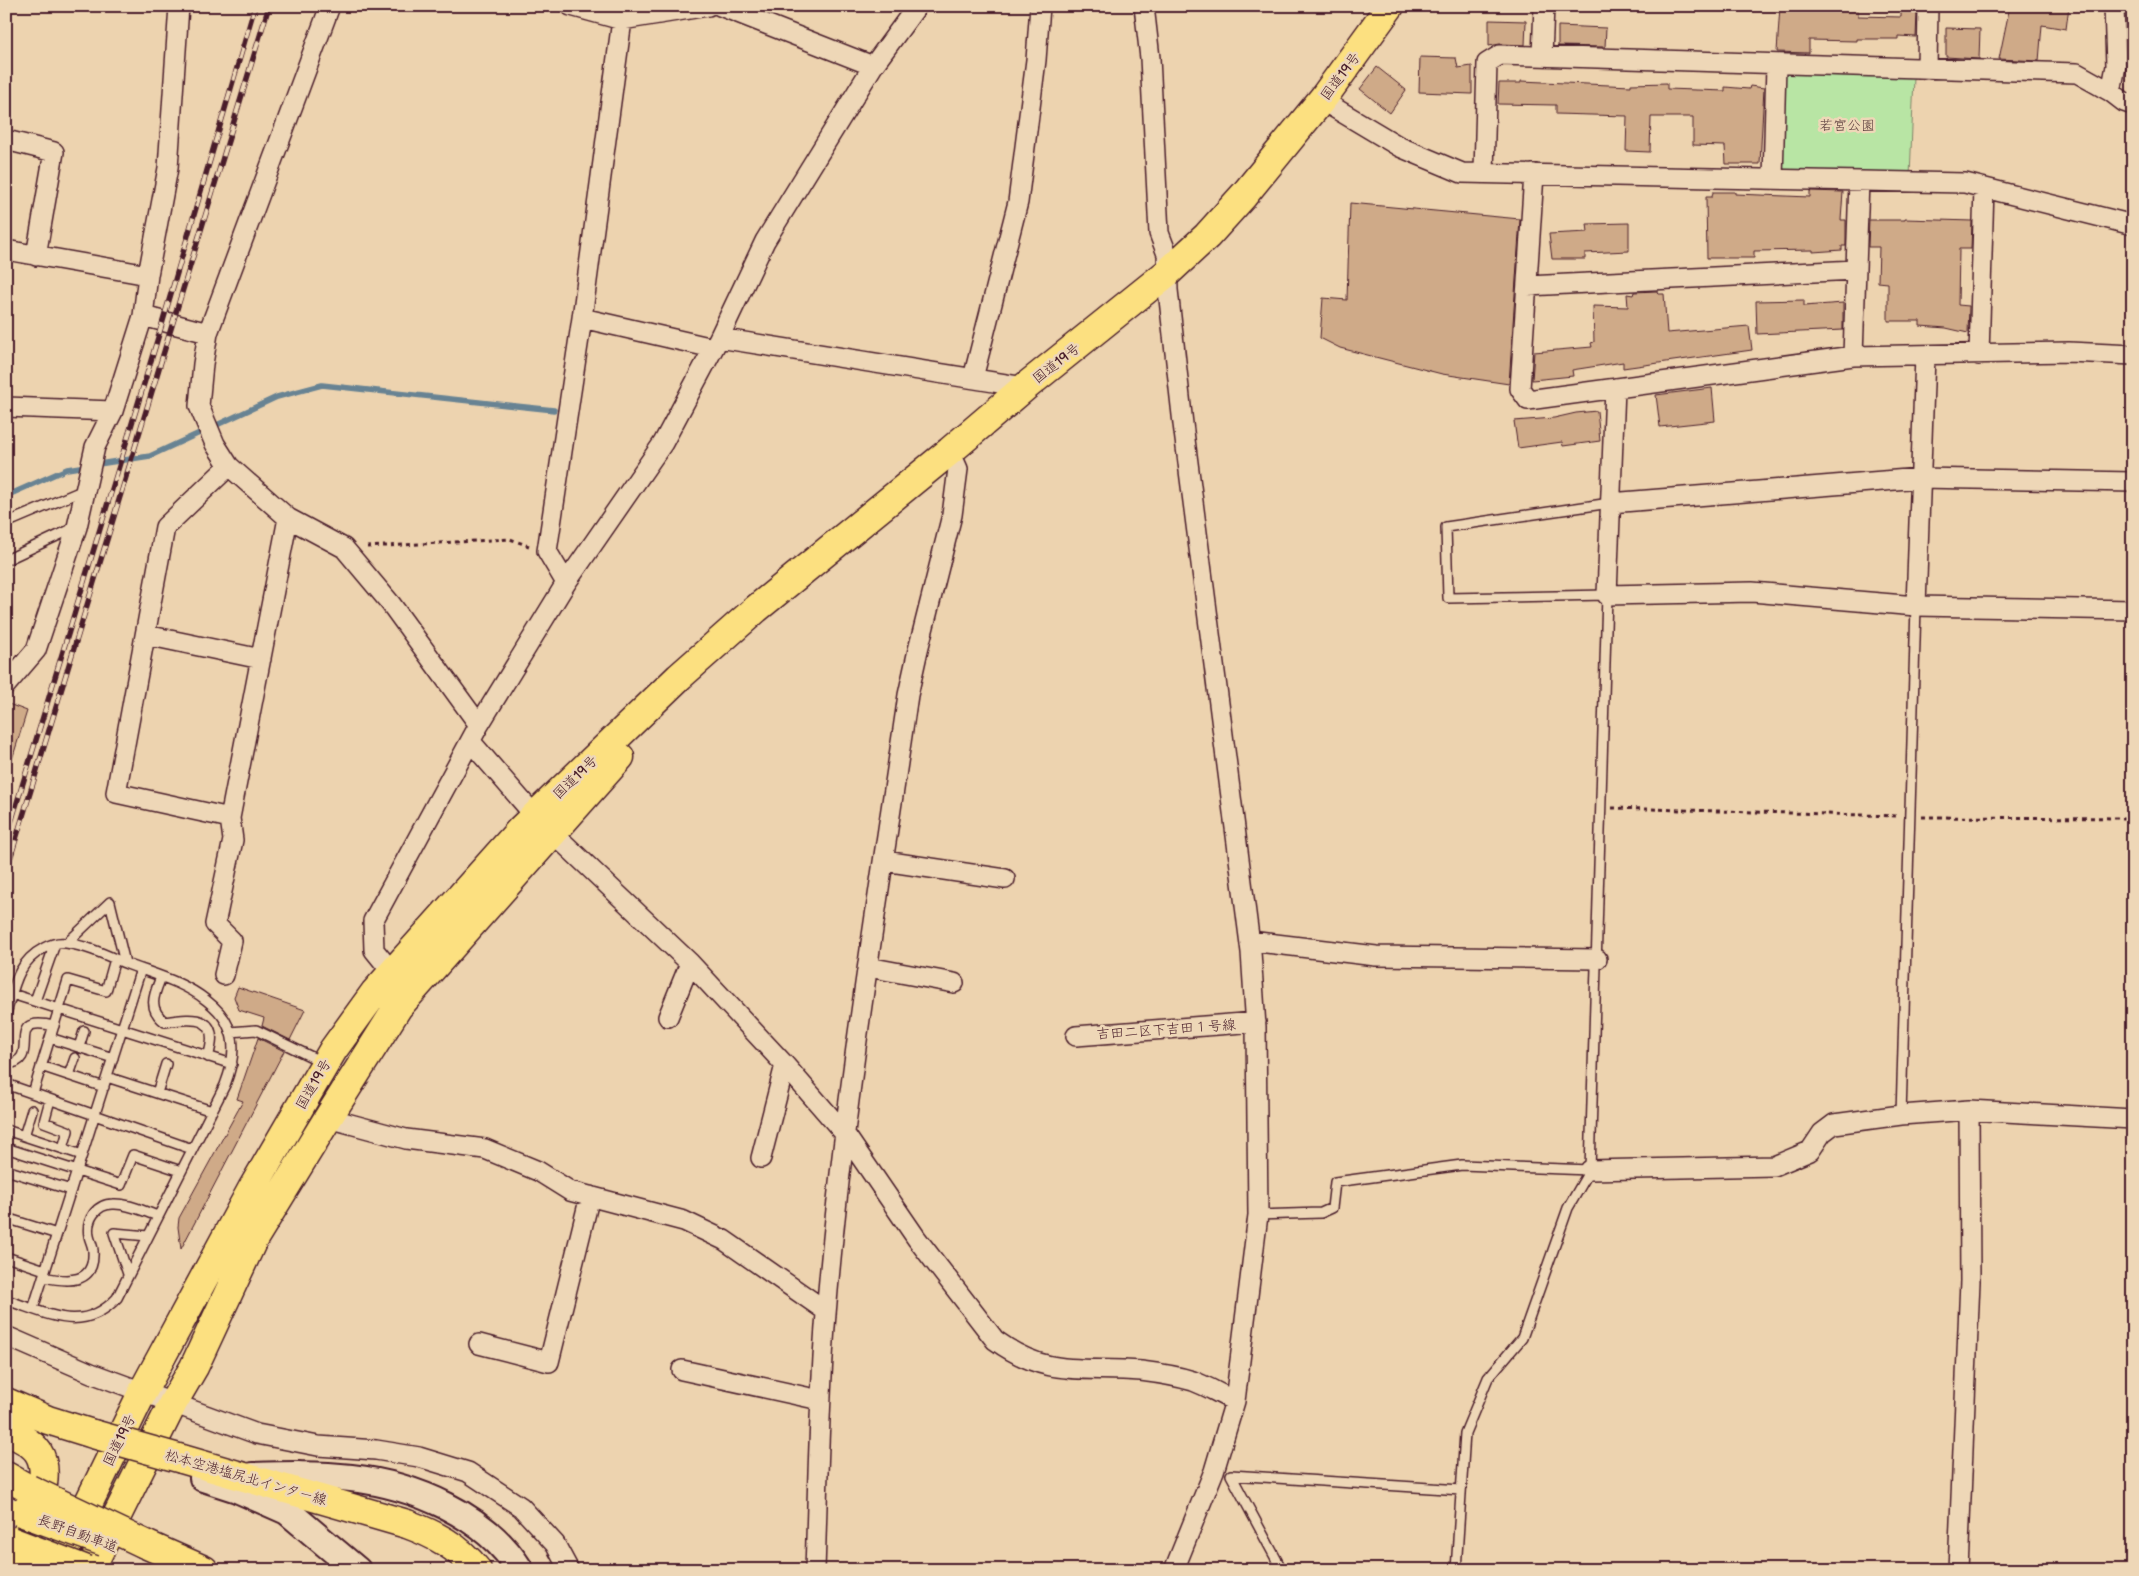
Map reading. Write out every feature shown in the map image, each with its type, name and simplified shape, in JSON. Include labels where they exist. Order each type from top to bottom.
[{"type":"main road","name":"国道19号","points":[[56,1570],[143,1391],[252,1189],[325,1063],[375,992],[651,721],[679,678],[756,609],[950,451],[1024,387],[1166,273],[1207,236],[1244,195],[1324,97],[1390,6]]},
{"type":"main road","name":"国道19号","points":[[89,1570],[173,1403],[194,1367],[254,1240],[328,1118],[398,1007],[412,993],[544,825]]},
{"type":"main road","name":"松本空港塩尻北インター線","points":[[6,1402],[92,1438],[180,1465],[242,1476],[425,1531],[456,1548],[468,1558],[477,1570]]},
{"type":"main road","points":[[6,1431],[32,1445],[39,1454],[44,1475],[38,1503],[11,1570]]},
{"type":"main road","points":[[15,1496],[125,1561],[177,1570]]},
{"type":"main road","points":[[125,1498],[125,1561]]},
{"type":"main road","points":[[8,1548],[89,1570]]},
{"type":"main road","points":[[8,1548],[27,1570]]},
{"type":"main road","points":[[125,1561],[204,1570]]},
{"type":"street","points":[[6,685],[36,650],[77,527],[95,447],[113,411],[143,316],[148,275],[168,168],[179,6]]},
{"type":"street","points":[[330,6],[208,333],[202,364],[199,406],[215,444],[228,466],[288,518],[344,548],[391,604],[475,734],[544,825],[690,963],[785,1065],[845,1134],[929,1255],[995,1340],[1012,1352],[1034,1363],[1067,1370],[1142,1371],[1194,1382],[1235,1401]]},
{"type":"street","points":[[571,6],[622,20],[708,6]]},
{"type":"street","points":[[720,6],[873,66]]},
{"type":"street","points":[[412,993],[392,974],[374,950],[373,921],[475,734],[566,583],[663,443],[716,343],[765,241],[873,66],[917,6]]},
{"type":"street","points":[[973,378],[1018,202],[1036,60],[1040,6]]},
{"type":"street","points":[[1144,6],[1150,58],[1159,233],[1166,254],[1166,273],[1183,424],[1250,942],[1256,1022],[1258,1215],[1235,1401],[1222,1473],[1174,1570]]},
{"type":"street","points":[[1542,56],[1544,6]]},
{"type":"street","points":[[1927,69],[1928,6]]},
{"type":"street","points":[[2111,92],[2116,66],[2114,6]]},
{"type":"street","points":[[566,583],[547,551],[582,318],[622,20]]},
{"type":"street","points":[[1484,172],[1487,64],[1500,55],[2077,73],[2111,92],[2124,102],[2133,105]]},
{"type":"street","points":[[1773,179],[1776,65]]},
{"type":"street","points":[[1324,97],[1333,107],[1400,147],[1462,173],[1965,183],[2133,225]]},
{"type":"street","points":[[6,140],[54,152],[36,256]]},
{"type":"street","points":[[1534,174],[1520,389],[1528,400],[1854,356],[2070,352],[2133,355]]},
{"type":"street","points":[[1854,356],[1859,181]]},
{"type":"street","points":[[1979,355],[1984,188]]},
{"type":"street","points":[[6,250],[148,275]]},
{"type":"street","points":[[1527,286],[1856,270]]},
{"type":"street","points":[[143,316],[208,333]]},
{"type":"street","points":[[582,318],[716,343],[973,378],[1024,387]]},
{"type":"street","points":[[1916,606],[1926,356]]},
{"type":"street","points":[[1615,388],[1607,595],[1752,592],[1916,606],[2133,610]]},
{"type":"street","points":[[6,407],[113,411]]},
{"type":"street","points":[[815,1570],[820,1400],[826,1311],[845,1134],[910,686],[952,515],[958,469],[950,451]]},
{"type":"street","points":[[228,466],[165,527],[116,793],[230,818]]},
{"type":"street","points":[[1610,503],[1920,478],[2133,482]]},
{"type":"street","points":[[224,975],[232,941],[215,924],[233,840],[230,818],[288,518]]},
{"type":"street","points":[[146,635],[261,659]]},
{"type":"street","points":[[884,861],[1005,879]]},
{"type":"street","points":[[1250,942],[1376,956],[1597,960]]},
{"type":"street","points":[[668,1017],[690,963]]},
{"type":"street","points":[[868,967],[954,983]]},
{"type":"street","name":"吉田二区下吉田１号線","points":[[1076,1036],[1256,1022]]},
{"type":"street","points":[[760,1158],[785,1065]]},
{"type":"street","points":[[1958,1570],[1970,1281],[1968,1110]]},
{"type":"street","points":[[1590,1170],[1774,1166],[1810,1151],[1822,1133],[1834,1124],[1902,1115],[1968,1110],[2133,1119]]},
{"type":"street","points":[[328,1118],[406,1139],[485,1149],[538,1171],[570,1191],[684,1221],[724,1240],[826,1311]]},
{"type":"street","points":[[479,1344],[549,1362],[590,1196]]},
{"type":"street","points":[[6,1336],[91,1373],[257,1434],[318,1446],[376,1450],[418,1457],[468,1472],[521,1507],[555,1544],[569,1570]]},
{"type":"street","points":[[682,1370],[820,1400]]},
{"type":"street","points":[[180,1465],[287,1511],[357,1570]]},
{"type":"street","points":[[242,1476],[329,1476],[354,1478],[404,1490],[452,1509],[474,1522],[503,1547],[519,1568]]},
{"type":"lane","points":[[6,523],[84,490]]},
{"type":"lane","points":[[1456,1570],[1465,1433],[1488,1378],[1522,1338],[1568,1208],[1590,1170],[1593,1009],[1597,960],[1607,595],[1448,598],[1446,527],[1610,503]]},
{"type":"lane","points":[[6,560],[77,527]]},
{"type":"lane","points":[[1902,1115],[1916,606]]},
{"type":"lane","points":[[67,943],[110,902],[125,962]]},
{"type":"lane","points":[[6,1014],[24,963],[36,953],[55,944],[67,943],[125,962],[179,984],[206,999],[219,1012],[229,1027],[232,1064],[225,1085],[117,1298],[99,1314],[84,1319],[67,1319],[6,1300]]},
{"type":"lane","points":[[35,1001],[55,944]]},
{"type":"lane","points":[[33,1093],[68,980],[106,992],[115,958]]},
{"type":"lane","points":[[33,1309],[141,969]]},
{"type":"lane","points":[[161,977],[154,997],[154,1007],[157,1015],[165,1022],[191,1018],[200,1021],[209,1028],[212,1038],[208,1057]]},
{"type":"lane","points":[[12,994],[232,1064]]},
{"type":"lane","points":[[6,1064],[12,1064],[19,1060],[23,1053],[22,1038],[24,1029],[29,1024],[36,1022],[54,1026]]},
{"type":"lane","points":[[79,1047],[84,1030]]},
{"type":"lane","points":[[230,1032],[256,1030],[325,1063]]},
{"type":"lane","points":[[50,1038],[113,1058]]},
{"type":"lane","points":[[69,1075],[75,1058]]},
{"type":"lane","points":[[157,1093],[166,1064]]},
{"type":"lane","points":[[42,1066],[104,1087]]},
{"type":"lane","points":[[107,1077],[212,1111]]},
{"type":"lane","points":[[6,1084],[192,1149]]},
{"type":"lane","points":[[50,1100],[44,1122],[68,1131],[63,1148]]},
{"type":"lane","points":[[24,1136],[32,1110]]},
{"type":"lane","points":[[6,1130],[82,1155]]},
{"type":"lane","points":[[6,1148],[121,1185],[133,1155],[182,1171]]},
{"type":"lane","points":[[1258,1215],[1321,1213],[1332,1208],[1335,1182],[1462,1164],[1590,1170]]},
{"type":"lane","points":[[6,1170],[71,1190]]},
{"type":"lane","points":[[6,1257],[44,1274],[69,1281],[76,1280],[86,1274],[92,1265],[93,1250],[88,1226],[92,1216],[100,1208],[112,1204],[123,1205],[158,1216]]},
{"type":"lane","points":[[6,1218],[57,1234]]},
{"type":"lane","points":[[128,1274],[114,1233],[148,1236]]},
{"type":"lane","points":[[1222,1473],[1460,1490]]},
{"type":"lane","points":[[1222,1473],[1282,1570]]},
{"type":"path","points":[[344,548],[510,539],[547,551]]},
{"type":"path","points":[[1602,808],[1911,817],[2133,818]]},
{"type":"green space","name":"若宮公園","points":[[1783,73],[1914,77],[1910,177],[1779,175]]},
{"type":"building","points":[[1780,6],[1858,10],[1858,16],[1901,17],[1901,12],[1917,13],[1916,37],[1898,36],[1898,39],[1857,39],[1857,41],[1809,40],[1809,53],[1777,52]]},
{"type":"building","points":[[2010,6],[2069,6],[2066,29],[2042,25],[2039,61],[1999,59]]},
{"type":"building","points":[[1489,20],[1526,21],[1525,45],[1500,44],[1489,46]]},
{"type":"building","points":[[1558,26],[1606,28],[1605,47],[1558,46]]},
{"type":"building","points":[[1946,28],[1980,29],[1979,59],[1946,57]]},
{"type":"building","points":[[1420,57],[1456,58],[1458,68],[1472,66],[1472,94],[1419,92]]},
{"type":"building","points":[[1377,67],[1406,90],[1390,113],[1360,89]]},
{"type":"building","points":[[1521,81],[1631,86],[1631,84],[1667,83],[1667,89],[1725,91],[1725,87],[1749,89],[1750,86],[1764,88],[1760,164],[1726,164],[1725,146],[1693,145],[1693,117],[1651,117],[1650,152],[1626,151],[1627,116],[1556,114],[1556,105],[1498,104],[1499,83],[1521,83]]},
{"type":"building","points":[[1810,191],[1843,192],[1841,220],[1846,220],[1846,246],[1842,246],[1842,250],[1813,252],[1813,250],[1754,251],[1754,258],[1707,258],[1706,197],[1712,197],[1713,192],[1810,197]]},
{"type":"building","points":[[1350,203],[1520,219],[1509,384],[1442,374],[1340,348],[1320,338],[1323,298],[1347,300]]},
{"type":"building","points":[[1869,220],[1972,221],[1971,249],[1959,249],[1958,305],[1969,306],[1968,333],[1946,328],[1920,326],[1920,321],[1888,321],[1888,283],[1878,282],[1879,247],[1868,247]]},
{"type":"building","points":[[1629,223],[1629,251],[1585,253],[1585,259],[1552,259],[1549,234],[1588,232],[1587,224]]},
{"type":"building","points":[[1657,291],[1658,294],[1664,294],[1667,333],[1749,326],[1752,350],[1623,368],[1623,362],[1572,370],[1573,376],[1532,380],[1534,352],[1592,347],[1591,343],[1594,342],[1593,306],[1628,307],[1627,294],[1633,295],[1634,292]]},
{"type":"building","points":[[1804,300],[1804,306],[1843,303],[1843,330],[1757,334],[1756,301]]},
{"type":"building","points":[[1712,388],[1715,421],[1660,427],[1656,395]]},
{"type":"building","points":[[1597,411],[1600,441],[1563,446],[1562,442],[1518,448],[1514,421],[1554,418]]},
{"type":"building","points":[[6,703],[27,711],[10,766],[6,765]]},
{"type":"building","points":[[238,987],[305,1010],[290,1040],[262,1026],[264,1018],[239,1010],[234,997]]},
{"type":"building","points":[[258,1038],[284,1051],[181,1249],[178,1227],[179,1218],[243,1101],[237,1099]]},
{"type":"waterway","points":[[6,496],[67,469],[150,456],[277,397],[322,385],[554,410]]},
{"type":"railway","points":[[6,839],[163,321],[255,6]]},
{"type":"railway","points":[[6,872],[269,6]]}]
